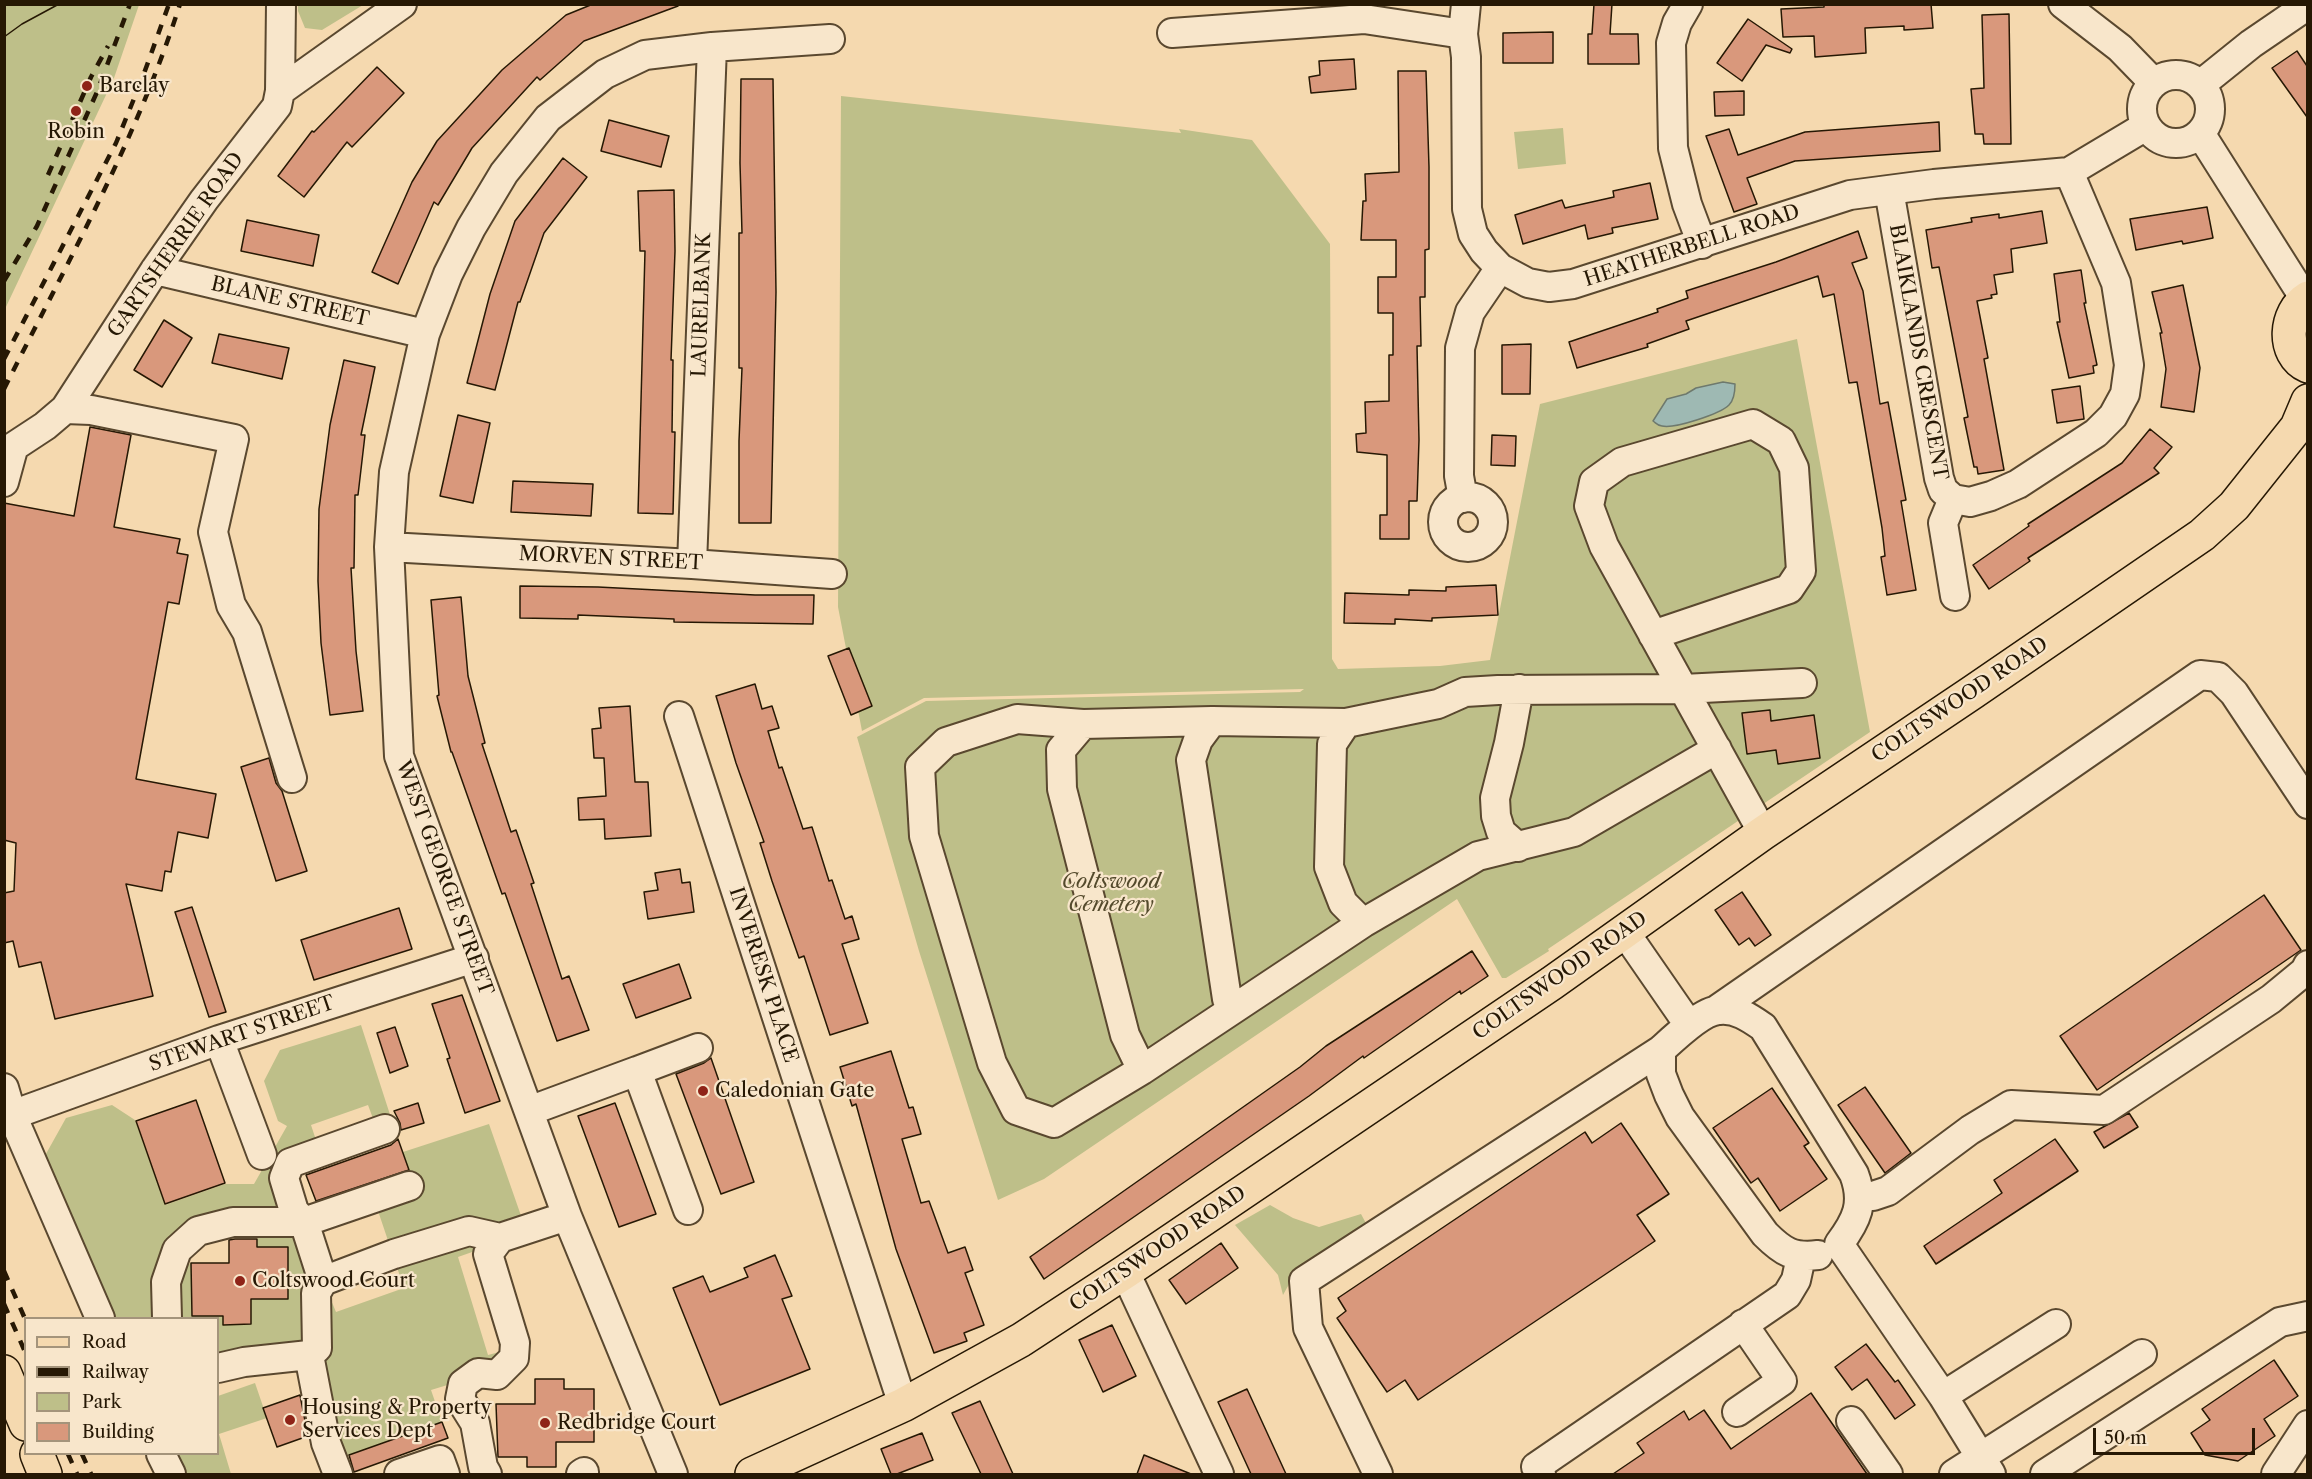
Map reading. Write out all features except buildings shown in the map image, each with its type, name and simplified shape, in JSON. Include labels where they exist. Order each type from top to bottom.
[{"type":"main road","points":[[2306,299],[2294,311],[2289,329],[2291,348],[2301,363],[2307,366]]},
{"type":"main road","name":"COLTSWOOD ROAD","points":[[752,1474],[903,1405],[1021,1340],[1552,983],[1763,833],[1964,699],[2202,535],[2234,506],[2290,436],[2297,427],[2307,401]]},
{"type":"main road","points":[[4,1371],[24,1419]]},
{"type":"street","name":"GARTSHERRIE ROAD","points":[[9,451],[65,409],[155,270],[238,154],[277,106],[280,91],[281,4]]},
{"type":"street","points":[[280,91],[402,4]]},
{"type":"street","name":"HEATHERBELL ROAD","points":[[1466,4],[1463,34],[1466,57],[1467,209],[1473,234],[1484,251],[1500,268],[1528,283],[1549,287],[1573,284],[1850,195],[2069,172],[2146,126]]},
{"type":"street","points":[[1688,4],[1677,23],[1671,43],[1673,148],[1688,204],[1702,244]]},
{"type":"street","points":[[2063,4],[2120,48],[2153,82]]},
{"type":"street","points":[[2200,85],[2251,44],[2307,5]]},
{"type":"street","points":[[1173,33],[1364,19],[1463,34]]},
{"type":"street","name":"WEST GEORGE STREET","points":[[673,1474],[567,1216],[399,756],[389,547],[394,472],[424,334],[448,274],[471,228],[504,173],[548,118],[605,74],[645,55],[712,47],[830,39]]},
{"type":"street","name":"LAURELBANK","points":[[692,564],[712,47]]},
{"type":"street","points":[[2176,74],[2191,78],[2207,95],[2210,107],[2208,122],[2190,140],[2174,143],[2162,140],[2146,126],[2142,115],[2142,104],[2153,82],[2164,76],[2176,74]]},
{"type":"street","points":[[2199,133],[2306,299]]},
{"type":"street","name":"BLAIKLANDS CRESCENT","points":[[1889,190],[1939,478],[1943,490],[1953,499],[1970,502],[2018,484],[2096,433],[2113,416],[2125,394],[2129,365],[2116,283],[2069,172]]},
{"type":"street","points":[[1463,498],[1459,476],[1460,348],[1470,312],[1500,268]]},
{"type":"street","name":"BLANE STREET","points":[[155,270],[424,334]]},
{"type":"street","points":[[65,409],[91,410],[234,440],[213,532],[231,605],[247,632],[292,778]]},
{"type":"street","points":[[1653,635],[1789,590],[1801,571],[1794,468],[1781,441],[1752,424],[1622,462],[1594,482],[1589,506],[1604,546],[1653,635],[1683,689],[1717,748],[1763,833]]},
{"type":"street","points":[[4,482],[9,451]]},
{"type":"street","points":[[1953,499],[1943,523],[1955,596]]},
{"type":"street","name":"MORVEN STREET","points":[[389,547],[832,574]]},
{"type":"street","points":[[1378,1474],[1308,1328],[1304,1281],[1661,1050],[1689,1024],[1718,1009],[2200,675],[2218,677],[2234,693],[2293,779],[2307,804]]},
{"type":"street","points":[[1717,748],[1574,832],[1478,856],[1363,923],[1142,1070],[1054,1123],[1016,1110],[992,1063],[924,836],[920,766],[946,742],[1017,719],[1083,724],[1212,721],[1346,723],[1438,704],[1466,692],[1519,689],[1683,689],[1802,683]]},
{"type":"street","points":[[1518,847],[1501,832],[1496,816],[1495,798],[1519,689]]},
{"type":"street","name":"INVERESK PLACE","points":[[679,716],[903,1405]]},
{"type":"street","points":[[1212,721],[1198,740],[1191,760],[1227,999],[1233,1009]]},
{"type":"street","points":[[1346,723],[1332,744],[1329,867],[1343,903],[1363,923]]},
{"type":"street","points":[[1083,724],[1061,750],[1062,789],[1125,1035],[1142,1070]]},
{"type":"street","points":[[1624,931],[1689,1024]]},
{"type":"street","name":"STEWART STREET","points":[[12,1115],[219,1040],[474,958]]},
{"type":"street","points":[[1860,1195],[1873,1196],[1888,1191],[1970,1130],[2011,1105],[2104,1110],[2271,999],[2305,971],[2307,965]]},
{"type":"street","points":[[1661,1050],[1661,1074],[1680,1117],[1765,1234],[1779,1248],[1801,1257],[1820,1255],[1839,1244],[1851,1228],[1859,1207],[1860,1195],[1854,1174],[1763,1027],[1744,1014],[1718,1009]]},
{"type":"street","points":[[219,1040],[262,1155]]},
{"type":"street","points":[[528,1111],[698,1048]]},
{"type":"street","points":[[637,1071],[688,1210]]},
{"type":"street","points":[[4,1088],[12,1115],[100,1317]]},
{"type":"street","points":[[323,1281],[304,1222],[294,1211],[284,1178],[290,1162],[385,1129]]},
{"type":"street","points":[[167,1317],[166,1282],[177,1250],[198,1231],[233,1222],[304,1222],[409,1186]]},
{"type":"street","points":[[219,1368],[244,1362],[309,1355],[316,1348],[316,1293],[323,1281],[394,1254],[469,1231],[500,1238],[567,1216]]},
{"type":"street","points":[[487,1474],[483,1467],[475,1423],[460,1399],[463,1384],[478,1373],[497,1375],[514,1358],[515,1343],[488,1254],[500,1238]]},
{"type":"street","points":[[1839,1244],[1943,1396],[1985,1466]]},
{"type":"street","points":[[1541,1474],[1536,1467],[1786,1294],[1796,1280],[1801,1257]]},
{"type":"street","points":[[1125,1272],[1219,1474]]},
{"type":"street","points":[[2045,1474],[2280,1322],[2307,1316]]},
{"type":"street","points":[[1737,1412],[1782,1381],[1743,1324]]},
{"type":"street","points":[[1943,1396],[2056,1324]]},
{"type":"street","points":[[1954,1474],[1985,1466],[2142,1354]]},
{"type":"street","points":[[309,1355],[326,1443],[338,1474]]},
{"type":"street","points":[[1851,1421],[1888,1474]]},
{"type":"street","points":[[2276,1474],[2307,1425]]},
{"type":"street","points":[[162,1455],[171,1474]]},
{"type":"street","points":[[399,1474],[440,1460],[445,1474]]},
{"type":"green space","points":[[5,4],[139,5],[114,78],[5,309]]},
{"type":"green space","points":[[298,4],[363,5],[322,30],[305,28],[298,11]]},
{"type":"green space","name":"Coltswood Cemetery","points":[[841,96],[1181,133],[1179,129],[1252,140],[1330,244],[1332,659],[1338,669],[1440,666],[1490,660],[1540,404],[1797,339],[1870,732],[1506,978],[1502,978],[1457,899],[1044,1179],[998,1200],[919,951],[857,737],[926,701],[1300,692],[1304,689],[924,698],[862,731],[838,607]]},
{"type":"green space","points":[[1563,128],[1566,164],[1518,169],[1514,132]]},
{"type":"green space","points":[[361,1025],[394,1127],[378,1132],[368,1105],[311,1125],[320,1152],[290,1163],[323,1281],[336,1312],[404,1288],[374,1199],[414,1184],[403,1152],[489,1124],[526,1230],[469,1232],[475,1251],[458,1257],[488,1355],[515,1348],[454,1383],[431,1390],[442,1422],[341,1458],[309,1355],[219,1368],[219,1317],[100,1317],[37,1170],[66,1118],[112,1105],[135,1120],[165,1205],[225,1184],[254,1184],[287,1126],[278,1121],[264,1081],[280,1050]],"holes":[[[259,1222],[257,1247],[288,1247],[288,1299],[251,1299],[251,1324],[224,1325],[223,1316],[192,1316],[191,1263],[167,1281],[198,1231]]]},
{"type":"green space","points":[[1270,1205],[1293,1218],[1319,1227],[1361,1214],[1368,1227],[1298,1268],[1283,1295],[1278,1275],[1235,1225]]},
{"type":"green space","points":[[255,1383],[267,1418],[219,1434],[219,1396]]},
{"type":"green space","points":[[219,1434],[231,1474],[171,1474],[162,1455],[219,1455]]},
{"type":"water","points":[[1723,382],[1735,384],[1732,401],[1724,409],[1676,425],[1661,426],[1653,421],[1667,399],[1686,394],[1696,388]]},
{"type":"tram line","points":[[4,37],[22,24],[59,4]]},
{"type":"railway","points":[[4,281],[37,226],[97,92],[130,4]]},
{"type":"railway","points":[[4,359],[116,143],[169,4]]},
{"type":"railway","points":[[4,389],[122,152],[163,54],[180,4]]},
{"type":"railway","points":[[48,175],[91,77],[108,46]]},
{"type":"railway","points":[[4,1271],[24,1317]]},
{"type":"railway","points":[[4,1304],[24,1349]]},
{"type":"railway","points":[[68,1455],[77,1474]]},
{"type":"railway","points":[[82,1455],[91,1474]]},
{"type":"place","name":"Barclay","points":[[87,86]]},
{"type":"place","name":"Robin","points":[[76,111]]},
{"type":"place","name":"Caledonian Gate","points":[[703,1091]]},
{"type":"place","name":"Coltswood Court","points":[[240,1281]]},
{"type":"place","name":"Housing & Property Services Dept","points":[[290,1420]]},
{"type":"place","name":"Redbridge Court","points":[[545,1423]]}]
